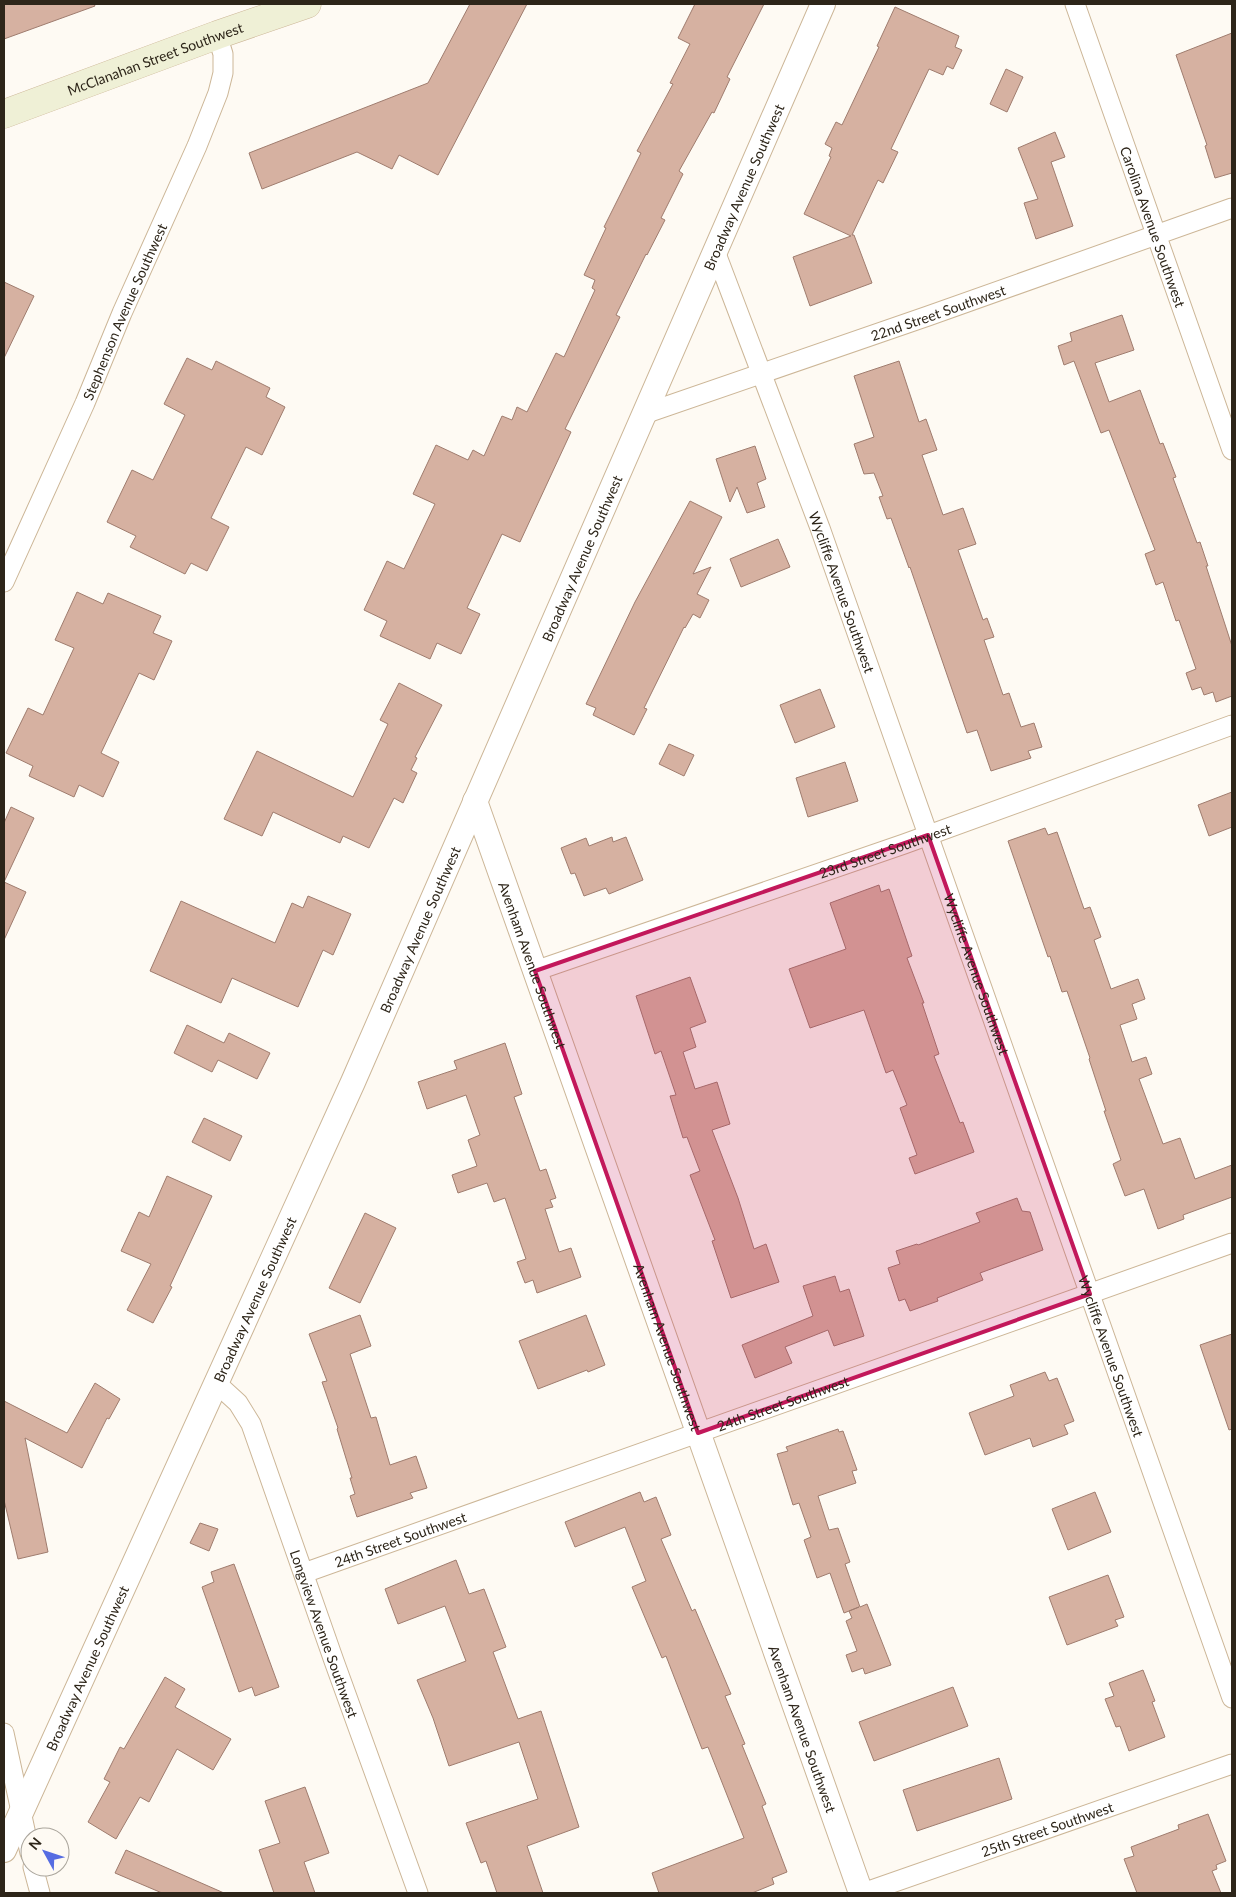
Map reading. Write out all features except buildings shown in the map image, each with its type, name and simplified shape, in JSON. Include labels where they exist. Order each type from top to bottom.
[{"type":"main road","name":"McClanahan Street Southwest","points":[[4,114],[217,35],[307,4]]},
{"type":"street","name":"Broadway Avenue Southwest","points":[[4,1850],[352,1082],[823,4]]},
{"type":"street","name":"Carolina Avenue Southwest","points":[[1075,4],[1232,450]]},
{"type":"street","name":"Stephenson Avenue Southwest","points":[[4,582],[85,403],[122,313],[197,146],[218,93],[223,73],[223,54],[217,35]]},
{"type":"street","name":"22nd Street Southwest","points":[[644,414],[763,374],[1232,208]]},
{"type":"street","name":"Wycliffe Avenue Southwest","points":[[715,251],[820,528],[1232,1698]]},
{"type":"street","name":"23rd Street Southwest","points":[[535,971],[928,835],[1232,725]]},
{"type":"street","name":"Avenham Avenue Southwest","points":[[475,801],[862,1893]]},
{"type":"street","name":"24th Street Southwest","points":[[304,1573],[1232,1243]]},
{"type":"street","name":"Longview Avenue Southwest","points":[[215,1382],[238,1403],[251,1424],[418,1893]]},
{"type":"street","points":[[4,1733],[24,1827]]},
{"type":"street","name":"25th Street Southwest","points":[[862,1893],[1232,1764]]},
{"type":"street","points":[[36,1877],[40,1893]]},
{"type":"highlighted area","points":[[928,835],[1090,1294],[698,1433],[535,971]]}]
